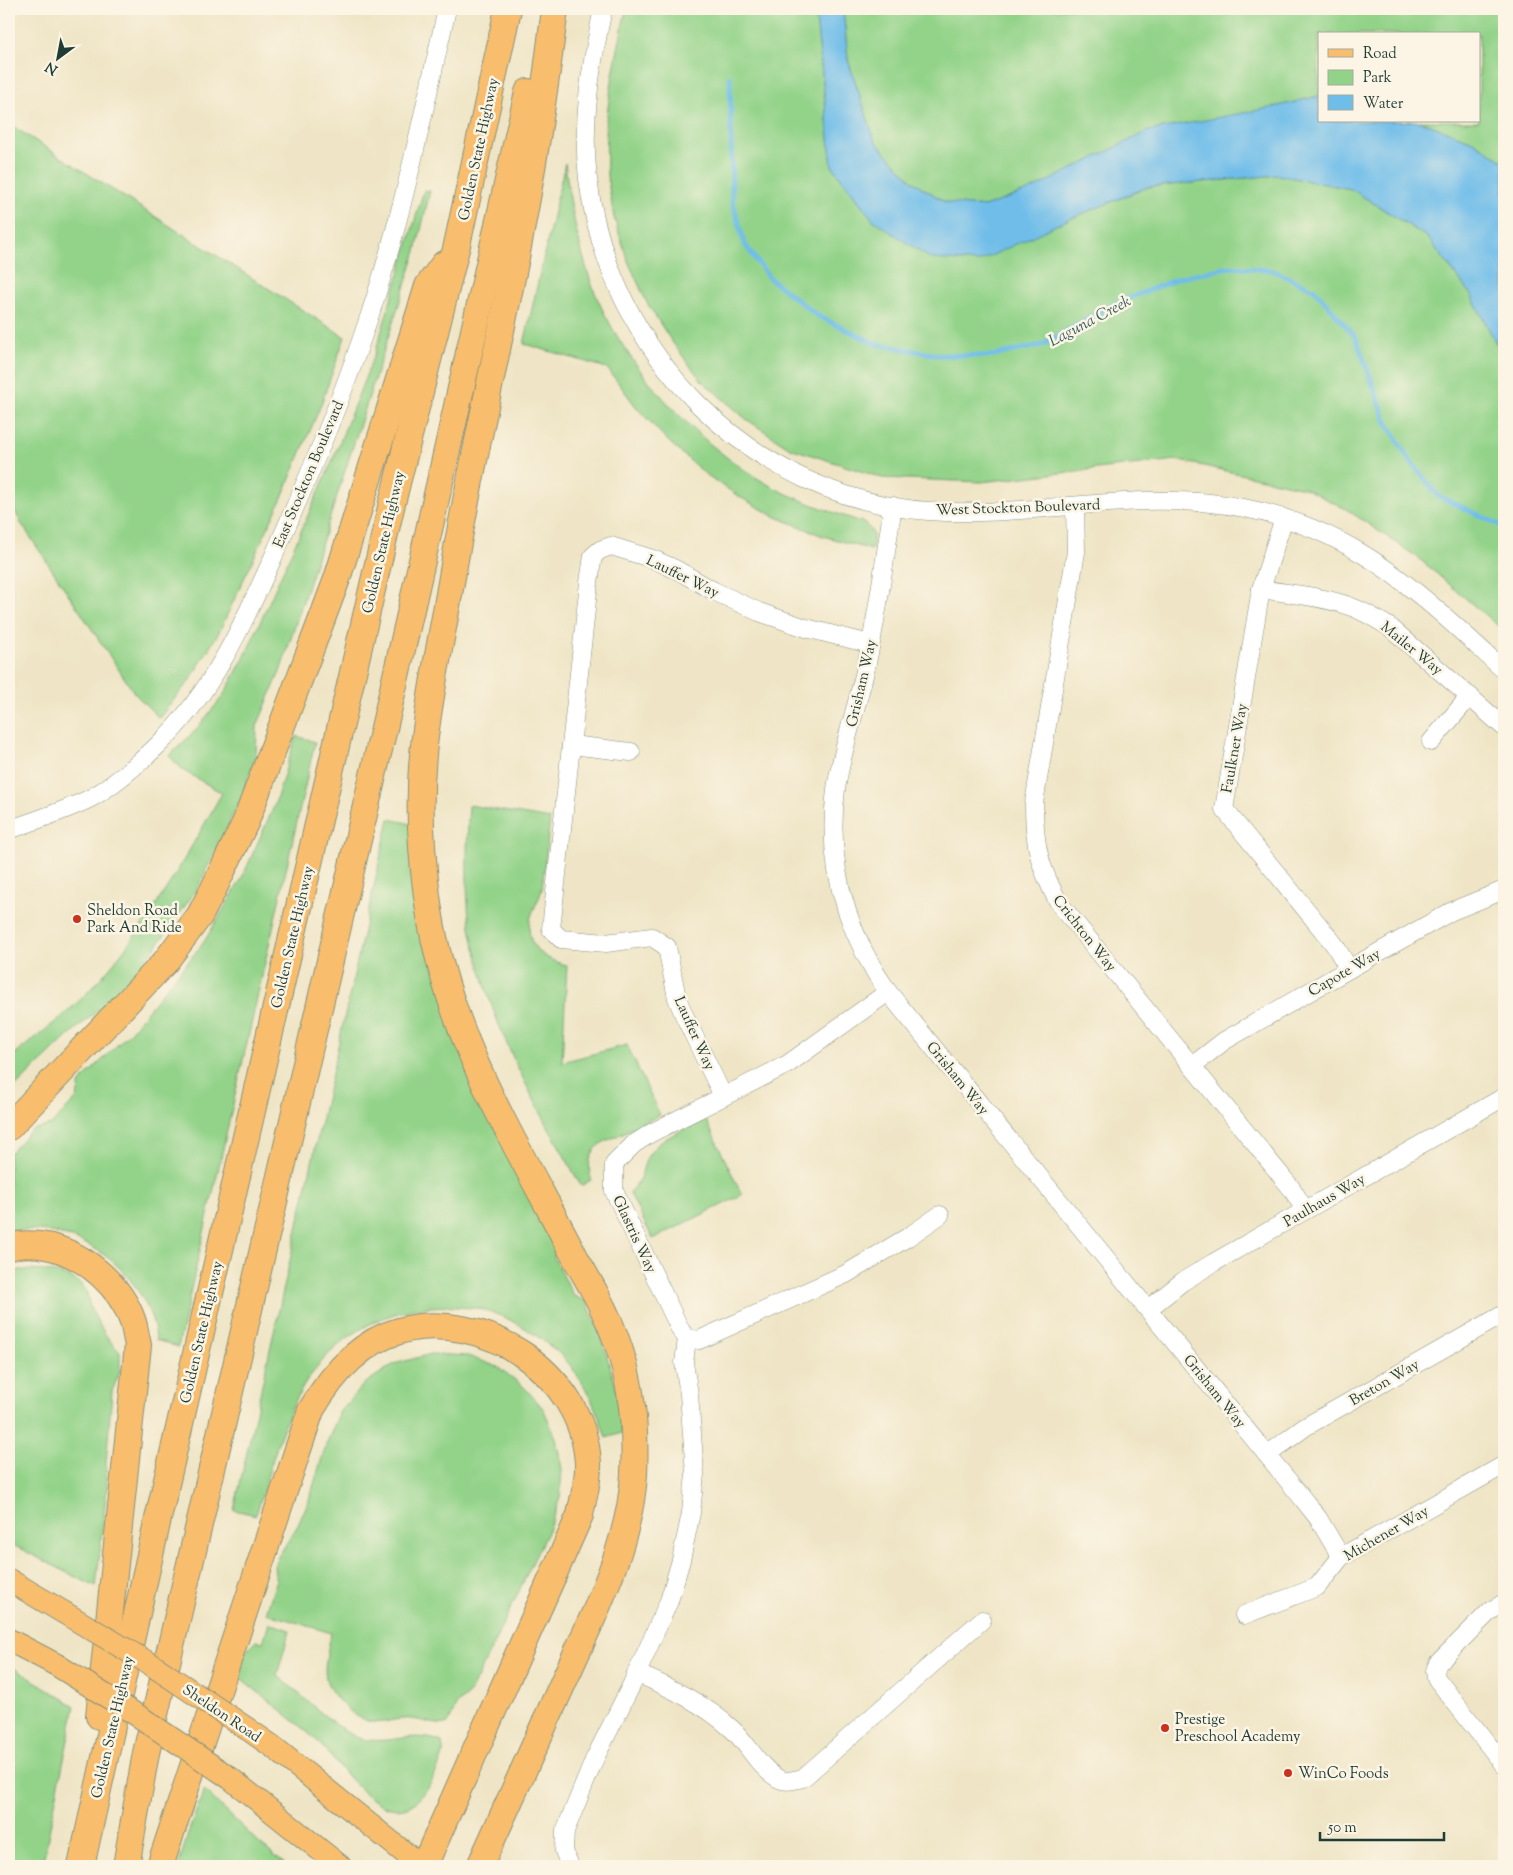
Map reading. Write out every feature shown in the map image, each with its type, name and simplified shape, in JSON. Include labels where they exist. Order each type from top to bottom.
[{"type":"highway","name":"Golden State Highway","points":[[84,1854],[158,1519],[392,503],[457,246],[508,9]]},
{"type":"highway","points":[[126,1866],[146,1753],[389,706],[546,9]]},
{"type":"highway","points":[[480,1866],[610,1578],[626,1528],[634,1478],[634,1434],[628,1385],[617,1342],[593,1290],[504,1124],[475,1063],[451,1004],[438,957],[428,907],[422,843],[421,793],[424,740],[466,496],[518,244],[546,81],[556,9]]},
{"type":"highway","points":[[9,1127],[165,962],[200,916],[246,821],[337,579],[428,286],[457,246]]},
{"type":"highway","points":[[9,1247],[15,1245],[40,1245],[64,1251],[86,1263],[103,1277],[120,1298],[132,1321],[138,1345],[84,1854]]},
{"type":"highway","points":[[160,1866],[311,1410],[326,1385],[349,1360],[371,1344],[398,1331],[424,1327],[450,1327],[475,1331],[503,1342],[525,1355],[545,1372],[562,1391],[576,1416],[584,1437],[588,1463],[586,1487],[580,1515],[423,1866]]},
{"type":"main road","name":"Sheldon Road","points":[[9,1580],[152,1665],[249,1730],[272,1746],[423,1866]]},
{"type":"main road","points":[[9,1640],[55,1664],[140,1717],[230,1778],[340,1866]]},
{"type":"street","name":"East Stockton Boulevard","points":[[9,830],[92,797],[127,772],[163,740],[196,702],[212,680],[239,632],[306,483],[340,400],[364,334],[418,137],[447,9]]},
{"type":"street","name":"West Stockton Boulevard","points":[[603,9],[588,92],[585,128],[588,180],[601,244],[614,281],[631,317],[652,350],[698,405],[728,432],[794,474],[824,487],[893,506],[926,511],[966,513],[1166,500],[1206,502],[1245,508],[1284,518],[1320,532],[1360,553],[1398,579],[1504,670]]},
{"type":"street","name":"Grisham Way","points":[[893,506],[866,670],[836,788],[833,823],[834,858],[838,882],[848,917],[862,951],[888,992],[1318,1518],[1342,1558]]},
{"type":"street","name":"Crichton Way","points":[[1075,506],[1076,552],[1034,803],[1034,829],[1038,855],[1046,880],[1058,903],[1292,1189],[1305,1210]]},
{"type":"street","name":"Faulkner Way","points":[[1284,518],[1261,589],[1224,809],[1334,944],[1349,969]]},
{"type":"street","name":"Lauffer Way","points":[[723,1096],[677,998],[667,947],[652,937],[606,943],[561,939],[551,929],[589,582],[594,556],[600,550],[611,546],[653,559],[759,612],[806,628],[870,644]]},
{"type":"street","name":"Mailer Way","points":[[1261,589],[1330,600],[1370,615],[1391,628],[1504,727]]},
{"type":"street","points":[[1431,742],[1470,696]]},
{"type":"street","points":[[571,745],[631,752]]},
{"type":"street","name":"Capote Way","points":[[1192,1066],[1224,1041],[1349,969],[1452,911],[1504,890]]},
{"type":"street","name":"Glastris Way","points":[[687,1338],[681,1332],[614,1191],[614,1164],[634,1144],[650,1133],[795,1059],[888,992]]},
{"type":"street","name":"Paulhaus Way","points":[[1148,1310],[1182,1282],[1504,1097]]},
{"type":"street","points":[[570,1866],[564,1851],[565,1832],[595,1758],[668,1601],[681,1560],[695,1474],[689,1394],[684,1363],[687,1338],[699,1340],[846,1274],[908,1237],[940,1215]]},
{"type":"street","name":"Breton Way","points":[[1267,1455],[1305,1427],[1504,1314]]},
{"type":"street","name":"Michener Way","points":[[1244,1615],[1316,1587],[1342,1558],[1504,1465]]},
{"type":"street","points":[[1504,1603],[1490,1611],[1438,1663],[1434,1671],[1436,1678],[1504,1765]]},
{"type":"street","points":[[636,1673],[677,1691],[710,1711],[734,1730],[766,1770],[779,1779],[791,1781],[803,1778],[982,1620]]},
{"type":"green space","points":[[626,9],[815,9],[832,166],[873,220],[1067,220],[1148,187],[1278,175],[1351,189],[1427,237],[1471,295],[1504,358],[1504,631],[1417,557],[1346,509],[1304,488],[1176,460],[981,482],[882,478],[790,448],[746,419],[701,380],[672,342],[647,303],[628,261],[614,218],[607,176],[606,121]]},
{"type":"green space","points":[[843,9],[1504,9],[1504,162],[1473,141],[1422,122],[1480,122],[1480,32],[1318,32],[1318,96],[1274,107],[984,207],[945,202],[912,181],[875,141],[848,60]]},
{"type":"green space","points":[[9,124],[345,337],[320,407],[281,500],[219,632],[190,680],[159,718],[135,694],[21,523],[9,500]]},
{"type":"green space","points":[[565,163],[575,225],[592,285],[606,316],[624,347],[646,378],[698,434],[727,458],[757,478],[787,494],[866,525],[873,534],[872,550],[823,536],[774,516],[738,496],[704,473],[669,442],[637,408],[607,368],[524,344]]},
{"type":"green space","points":[[424,190],[430,191],[416,251],[280,672],[257,726],[256,756],[239,802],[197,889],[156,947],[108,1002],[69,1035],[9,1093],[9,1059],[74,1006],[123,951],[159,900],[222,793],[184,771],[169,756],[195,731],[223,696],[245,656],[331,464],[375,353]]},
{"type":"green space","points":[[296,736],[315,742],[178,1347],[156,1340],[151,1316],[140,1294],[129,1278],[100,1252],[66,1236],[48,1232],[28,1230],[9,1232],[9,1154],[31,1130],[51,1125],[77,1098],[80,1082],[130,1032],[204,942],[242,878],[275,804]]},
{"type":"green space","points":[[469,805],[550,819],[542,888],[531,917],[529,930],[538,951],[551,960],[567,965],[562,1062],[627,1045],[660,1115],[597,1147],[590,1160],[591,1180],[581,1186],[508,1047],[486,989],[472,938],[468,911]]},
{"type":"green space","points":[[389,819],[412,824],[414,883],[555,1241],[554,1258],[574,1296],[587,1302],[603,1342],[615,1384],[622,1433],[606,1438],[598,1415],[583,1384],[569,1364],[554,1349],[521,1326],[499,1315],[474,1308],[420,1308],[402,1312],[367,1325],[352,1335],[323,1360],[310,1377],[298,1395],[281,1434],[256,1515],[234,1510]]},
{"type":"green space","points":[[706,1120],[742,1195],[653,1239],[629,1192],[639,1179],[647,1158],[658,1144]]},
{"type":"green space","points":[[20,1270],[55,1273],[72,1278],[79,1283],[86,1291],[90,1307],[100,1325],[120,1352],[120,1372],[112,1391],[106,1463],[107,1487],[96,1587],[9,1543],[9,1273]]},
{"type":"green space","points":[[431,1354],[468,1356],[498,1367],[523,1386],[543,1408],[556,1438],[562,1469],[560,1498],[549,1528],[470,1693],[457,1704],[448,1724],[443,1725],[414,1719],[372,1722],[358,1717],[351,1712],[338,1700],[329,1686],[325,1667],[331,1633],[266,1613],[276,1582],[274,1567],[276,1560],[298,1525],[309,1500],[326,1445],[340,1411],[364,1384],[394,1364]]},
{"type":"green space","points":[[269,1623],[290,1630],[277,1675],[343,1729],[362,1739],[382,1740],[422,1737],[442,1742],[442,1757],[433,1779],[425,1792],[410,1806],[395,1809],[380,1804],[365,1793],[314,1738],[237,1675],[245,1652],[256,1641],[263,1642]]},
{"type":"green space","points":[[9,1665],[75,1706],[42,1866],[9,1866]]},
{"type":"green space","points":[[204,1790],[260,1844],[287,1866],[178,1866]]},
{"type":"water","points":[[815,9],[843,9],[848,60],[875,141],[912,181],[945,202],[984,207],[1030,190],[1148,131],[1274,107],[1318,96],[1318,122],[1422,122],[1473,141],[1504,162],[1504,358],[1471,295],[1427,237],[1351,189],[1278,175],[1148,187],[1067,220],[978,262],[931,259],[873,220],[832,166]]},
{"type":"waterway","name":"Laguna Creek","points":[[730,77],[732,199],[744,243],[769,278],[818,316],[876,344],[938,355],[992,356],[1042,345],[1115,304],[1179,278],[1229,267],[1272,270],[1315,290],[1356,338],[1386,421],[1408,458],[1438,496],[1504,527]]},
{"type":"place","name":"Sheldon Road Park And Ride","points":[[77,919]]},
{"type":"place","name":"Prestige Preschool Academy","points":[[1165,1728]]},
{"type":"place","name":"WinCo Foods","points":[[1288,1773]]}]
